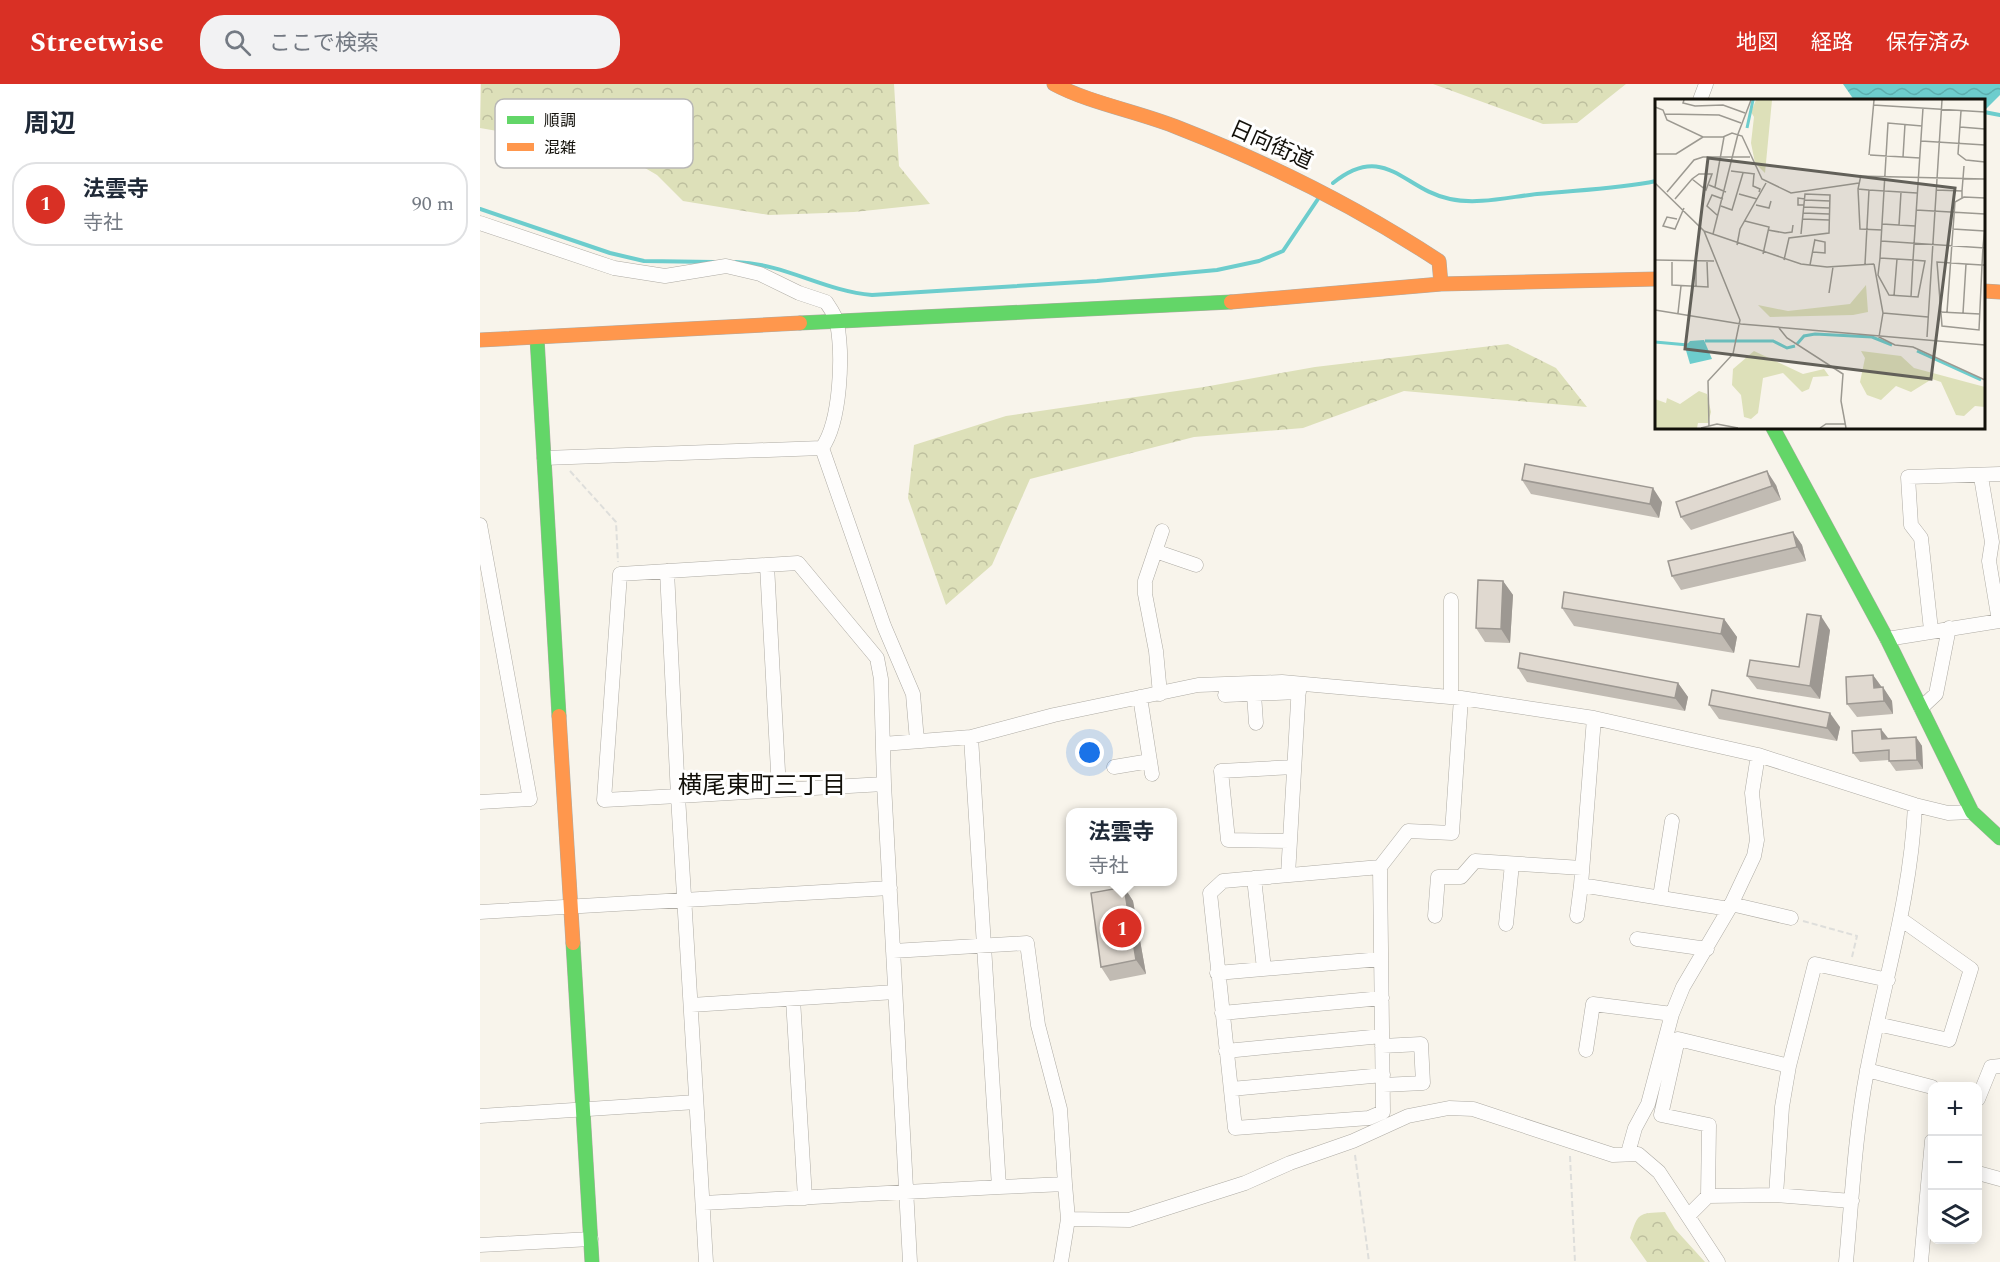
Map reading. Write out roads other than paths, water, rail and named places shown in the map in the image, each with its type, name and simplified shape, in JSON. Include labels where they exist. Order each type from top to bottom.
[{"type":"street","name":"日向街道","points":[[1054,84],[1068,93],[1126,108],[1205,138],[1313,185],[1390,228],[1439,261],[1441,284]]},
{"type":"street","points":[[1700,99],[1706,84]]},
{"type":"street","points":[[480,223],[614,268],[665,276],[726,266],[760,274],[799,293],[826,302],[837,321],[837,414],[830,438],[822,448],[544,458]]},
{"type":"street","points":[[480,340],[1070,308],[1214,304],[1441,284],[1655,279]]},
{"type":"street","points":[[1985,291],[2000,292]]},
{"type":"street","points":[[537,338],[592,1262]]},
{"type":"street","points":[[1774,429],[1887,639],[1972,812],[2000,838]]},
{"type":"street","points":[[822,448],[884,626],[913,694],[917,741]]},
{"type":"street","points":[[1931,630],[1921,538],[1911,525],[1908,477],[1981,477],[2000,474]]},
{"type":"street","points":[[1887,639],[1931,630],[1999,621],[1989,561],[1992,542],[1981,477]]},
{"type":"street","points":[[480,525],[530,799],[480,802]]},
{"type":"street","points":[[1160,694],[1145,581],[1162,531]]},
{"type":"street","points":[[1155,551],[1196,565]]},
{"type":"street","points":[[884,784],[604,800],[620,574],[798,563],[877,658],[881,679],[884,784],[910,1262]]},
{"type":"street","points":[[767,564],[779,790]]},
{"type":"street","points":[[667,571],[706,1262]]},
{"type":"street","points":[[1380,867],[1223,881],[1210,893],[1235,1128],[1369,1118],[1383,1112],[1380,867],[1408,831],[1452,833],[1456,697],[1451,600]]},
{"type":"street","points":[[1921,708],[1936,694],[1949,628]]},
{"type":"street","points":[[884,744],[971,737],[1054,715],[1198,685],[1261,681],[1299,689]]},
{"type":"street","points":[[1225,695],[1360,687],[1456,697],[1594,718],[1758,754],[1915,805],[1948,813],[1972,812]]},
{"type":"street","points":[[1288,875],[1299,689]]},
{"type":"street","points":[[1254,694],[1256,723]]},
{"type":"street","points":[[1114,766],[1151,768],[1140,698]]},
{"type":"street","points":[[1577,916],[1594,718]]},
{"type":"street","points":[[971,737],[999,1187]]},
{"type":"street","points":[[1628,1153],[1635,1128],[1648,1104],[1672,1014],[1683,987],[1730,907],[1754,856],[1757,840],[1752,793],[1758,754]]},
{"type":"street","points":[[1290,841],[1228,840],[1221,771],[1294,766]]},
{"type":"street","points":[[1846,1262],[1857,1135],[1867,1070],[1902,920],[1913,854],[1915,805]]},
{"type":"street","points":[[1660,897],[1672,821]]},
{"type":"street","points":[[1435,916],[1438,877],[1461,877],[1475,861],[1582,868]]},
{"type":"street","points":[[1506,924],[1512,864]]},
{"type":"street","points":[[1254,878],[1264,969]]},
{"type":"street","points":[[1581,885],[1791,918]]},
{"type":"street","points":[[480,912],[890,888]]},
{"type":"street","points":[[1877,1024],[1949,1040],[1971,969],[1902,920]]},
{"type":"street","points":[[1637,939],[1707,949]]},
{"type":"street","points":[[893,951],[1027,943],[1038,1025],[1060,1109],[1068,1219],[1060,1262]]},
{"type":"street","points":[[1217,973],[1381,959]]},
{"type":"street","points":[[1776,1195],[1782,1107],[1789,1066],[1815,964],[1888,980]]},
{"type":"street","points":[[691,1005],[896,992]]},
{"type":"street","points":[[1222,1013],[1382,998]]},
{"type":"street","points":[[793,999],[805,1198]]},
{"type":"street","points":[[1586,1050],[1593,1004],[1672,1014]]},
{"type":"street","points":[[1708,1196],[1709,1125],[1661,1115],[1678,1040],[1789,1066]]},
{"type":"street","points":[[1226,1051],[1382,1041],[1421,1044],[1423,1083],[1383,1080],[1231,1089]]},
{"type":"street","points":[[1982,1088],[1991,1067],[2000,1066]]},
{"type":"street","points":[[1867,1070],[1928,1086]]},
{"type":"street","points":[[480,1116],[696,1102]]},
{"type":"street","points":[[1068,1219],[1130,1220],[1245,1183],[1290,1163],[1353,1141],[1408,1116],[1449,1108],[1492,1114],[1613,1155],[1638,1154],[1659,1172],[1718,1262]]},
{"type":"street","points":[[1982,1174],[2000,1179]]},
{"type":"street","points":[[703,1203],[1065,1184]]},
{"type":"street","points":[[1921,1262],[1928,1185]]},
{"type":"street","points":[[1689,1215],[1708,1196],[1776,1195],[1852,1201]]},
{"type":"street","points":[[480,1245],[591,1239]]},
{"type":"water","points":[[1843,84],[2000,84],[2000,95],[1985,110],[1985,99],[1853,99]]},
{"type":"waterway","points":[[1985,112],[2000,115]]},
{"type":"waterway","points":[[1333,183],[1351,171],[1367,167],[1381,167],[1434,194],[1460,201],[1471,201],[1612,188],[1655,181]]},
{"type":"waterway","points":[[736,262],[772,267],[854,293],[872,295],[1097,281],[1217,270],[1259,261],[1283,251],[1320,196]]},
{"type":"waterway","points":[[480,209],[610,253],[644,261],[714,262]]},
{"type":"place","name":"法雲寺","points":[[1122,928]]},
{"type":"district","name":"横尾東町三丁目","points":[[762,785]]}]
